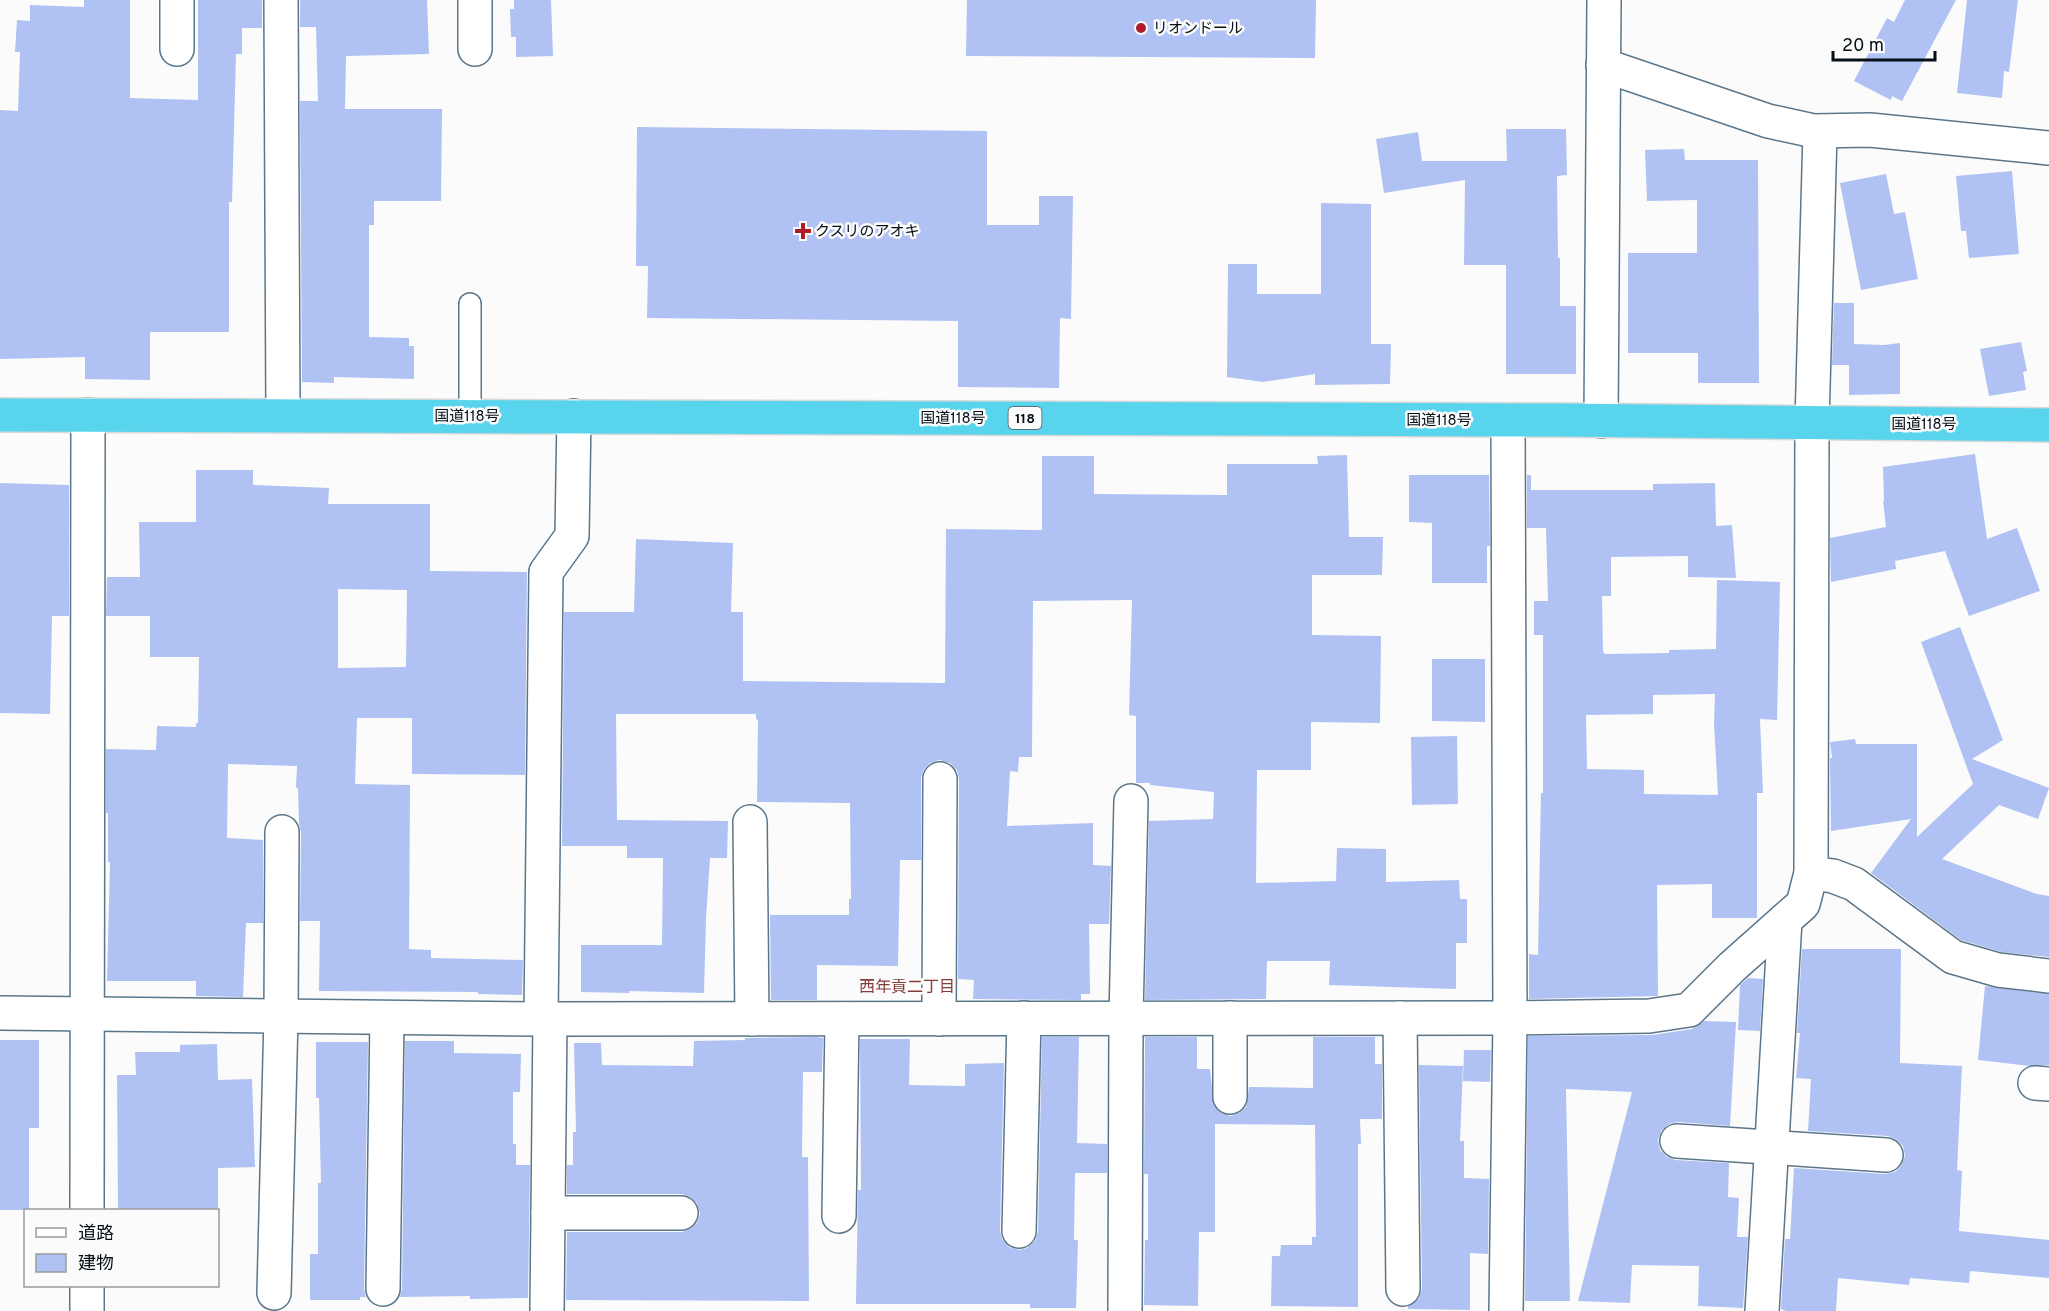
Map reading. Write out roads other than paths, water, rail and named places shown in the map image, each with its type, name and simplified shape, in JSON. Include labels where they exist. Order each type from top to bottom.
[{"type":"highway","name":"国道118号","points":[[0,415],[1508,420],[2049,425]]},
{"type":"street","points":[[177,0],[177,49]]},
{"type":"street","points":[[281,0],[283,415]]},
{"type":"street","points":[[475,0],[475,49]]},
{"type":"street","points":[[1601,421],[1604,0]]},
{"type":"street","points":[[1603,65],[1768,121],[1820,132],[1870,130],[2049,148]]},
{"type":"street","points":[[0,1013],[545,1019],[1510,1018],[1649,1016],[1689,1010],[1732,967],[1803,904],[1811,873],[1812,423],[1820,132]]},
{"type":"street","points":[[87,1209],[88,415]]},
{"type":"street","points":[[547,1311],[546,572],[572,536],[574,416]]},
{"type":"street","points":[[1506,1311],[1510,1018],[1508,420]]},
{"type":"street","points":[[939,1019],[940,779]]},
{"type":"street","points":[[1125,1311],[1126,1018],[1131,801]]},
{"type":"street","points":[[750,822],[752,1019]]},
{"type":"street","points":[[274,1293],[281,1017],[282,832]]},
{"type":"street","points":[[1811,873],[1833,876],[1854,884],[1953,957],[1998,970],[2049,976]]},
{"type":"street","points":[[1762,1311],[1785,920]]},
{"type":"street","points":[[383,1289],[387,1017]]},
{"type":"street","points":[[1019,1231],[1024,1018]]},
{"type":"street","points":[[1230,1018],[1230,1097]]},
{"type":"street","points":[[1400,1018],[1403,1289]]},
{"type":"street","points":[[839,1216],[842,1019]]},
{"type":"street","points":[[1677,1141],[1886,1155]]},
{"type":"street","points":[[548,1213],[681,1213]]},
{"type":"street","points":[[87,1287],[87,1311]]},
{"type":"lane","points":[[470,304],[470,416]]},
{"type":"place","name":"リオンドール","points":[[1141,28]]},
{"type":"place","name":"クスリのアオキ","points":[[803,231]]},
{"type":"district","name":"西年貢二丁目","points":[[907,986]]}]
